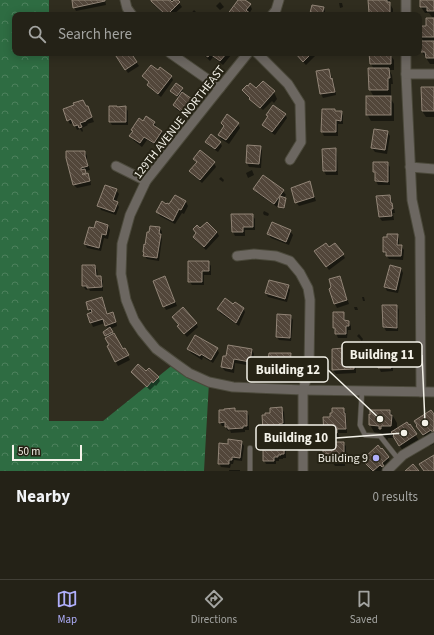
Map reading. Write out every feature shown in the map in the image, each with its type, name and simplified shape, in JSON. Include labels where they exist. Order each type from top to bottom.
[{"type":"street","points":[[125,0],[130,12]]},
{"type":"street","points":[[274,12],[279,0]]},
{"type":"street","points":[[406,0],[406,12]]},
{"type":"street","points":[[174,56],[220,88]]},
{"type":"street","name":"129TH AVENUE NORTHEAST","points":[[246,56],[146,182],[130,215],[122,244],[121,274],[126,300],[134,320],[156,349],[189,373],[210,382],[232,387],[302,390],[434,392]]},
{"type":"street","points":[[260,56],[288,84],[300,103],[301,142],[290,160]]},
{"type":"street","points":[[406,56],[412,200],[420,237],[421,392]]},
{"type":"street","points":[[406,74],[434,74]]},
{"type":"street","points":[[116,166],[146,182]]},
{"type":"street","points":[[410,167],[434,169]]},
{"type":"street","points":[[236,256],[254,254],[276,256],[290,261],[300,273],[308,288],[310,300],[309,369],[302,390],[303,471]]},
{"type":"street","points":[[387,471],[403,455],[434,437]]},
{"type":"lane","points":[[362,391],[360,425],[365,435],[380,436],[399,460]]},
{"type":"lane","points":[[250,448],[250,471]]},
{"type":"green space","points":[[0,0],[49,0],[49,12],[12,12],[12,56],[49,56],[49,421],[103,421],[175,363],[209,382],[204,471],[0,471]]},
{"type":"building","points":[[72,0],[105,0],[105,1],[73,8]]},
{"type":"building","points":[[170,0],[172,2],[174,0],[178,0],[180,2],[170,12],[163,12],[151,1]]},
{"type":"building","points":[[238,0],[245,0],[251,4],[246,10],[248,12],[229,12]]},
{"type":"building","points":[[368,0],[387,0],[387,2],[390,2],[390,12],[369,12]]},
{"type":"building","points":[[420,0],[434,0],[434,11],[427,11],[427,7],[420,7]]},
{"type":"building","points":[[312,5],[324,7],[323,12],[310,12]]},
{"type":"building","points":[[426,18],[434,18],[434,37],[422,37],[422,26],[426,26]]},
{"type":"building","points":[[422,41],[434,41],[434,58],[426,58],[425,52],[422,52]]},
{"type":"building","points":[[116,56],[133,56],[137,62],[125,70]]},
{"type":"building","points":[[213,56],[224,56],[220,61]]},
{"type":"building","points":[[298,56],[309,56],[303,62]]},
{"type":"building","points":[[369,56],[391,56],[391,64],[370,64]]},
{"type":"building","points":[[151,65],[158,70],[160,67],[172,76],[158,94],[147,85],[149,82],[142,76]]},
{"type":"building","points":[[368,68],[389,68],[390,78],[388,78],[388,90],[369,90]]},
{"type":"building","points":[[329,69],[335,92],[320,94],[316,71]]},
{"type":"building","points":[[263,81],[275,91],[260,108],[249,99],[250,98],[242,90],[250,83],[256,88]]},
{"type":"building","points":[[176,83],[183,88],[177,96],[170,91]]},
{"type":"building","points":[[421,87],[434,87],[434,111],[422,111]]},
{"type":"building","points":[[182,92],[192,99],[182,112],[173,105]]},
{"type":"building","points":[[366,96],[391,96],[391,115],[366,115]]},
{"type":"building","points":[[83,100],[86,106],[88,106],[92,117],[80,123],[82,127],[79,128],[78,125],[74,126],[71,119],[67,121],[63,109],[74,105],[73,103]]},
{"type":"building","points":[[273,105],[286,114],[272,132],[262,125],[268,116],[266,115]]},
{"type":"building","points":[[109,106],[126,106],[126,122],[109,122]]},
{"type":"building","points":[[322,109],[335,109],[335,111],[342,111],[341,121],[336,120],[336,132],[321,132]]},
{"type":"building","points":[[227,114],[239,123],[226,140],[218,135],[224,126],[221,123]]},
{"type":"building","points":[[146,116],[155,122],[153,125],[162,131],[154,143],[144,137],[140,143],[129,136],[139,118],[143,121]]},
{"type":"building","points":[[374,129],[388,131],[385,150],[371,148]]},
{"type":"building","points":[[211,134],[221,142],[215,149],[205,142]]},
{"type":"building","points":[[247,145],[261,146],[259,164],[246,163]]},
{"type":"building","points":[[336,148],[336,171],[323,171],[322,149]]},
{"type":"building","points":[[200,150],[215,162],[200,180],[189,171],[197,162],[193,159]]},
{"type":"building","points":[[66,151],[85,151],[88,166],[81,168],[81,170],[85,169],[86,173],[82,174],[88,173],[90,181],[73,185],[66,158]]},
{"type":"building","points":[[373,162],[388,162],[388,182],[375,181]]},
{"type":"building","points":[[263,175],[284,190],[274,204],[253,189]]},
{"type":"building","points":[[310,181],[314,197],[295,203],[291,188]]},
{"type":"building","points":[[105,185],[117,189],[113,200],[118,202],[114,212],[97,206]]},
{"type":"building","points":[[175,195],[186,201],[181,210],[179,209],[173,221],[156,212],[162,201],[169,204]]},
{"type":"building","points":[[390,195],[393,209],[391,209],[392,216],[379,217],[376,196]]},
{"type":"building","points":[[280,196],[286,198],[284,208],[278,207]]},
{"type":"building","points":[[231,214],[253,214],[253,227],[243,227],[243,232],[232,232]]},
{"type":"building","points":[[96,221],[108,225],[106,235],[102,234],[99,248],[84,244],[89,227],[94,228]]},
{"type":"building","points":[[207,222],[217,232],[204,247],[193,237],[196,233],[193,229],[197,225],[200,228]]},
{"type":"building","points":[[272,222],[291,230],[286,242],[267,234]]},
{"type":"building","points":[[150,226],[160,227],[159,234],[161,234],[157,258],[143,256],[144,244],[145,245],[147,232],[149,232]]},
{"type":"building","points":[[387,234],[398,234],[397,245],[402,245],[401,256],[386,256],[386,252],[383,252],[383,237],[387,237]]},
{"type":"building","points":[[326,243],[329,247],[335,243],[344,254],[326,267],[314,251]]},
{"type":"building","points":[[188,261],[209,261],[209,271],[202,271],[202,282],[188,282]]},
{"type":"building","points":[[82,265],[95,265],[96,276],[101,276],[102,287],[87,288],[87,286],[82,286]]},
{"type":"building","points":[[390,265],[401,268],[396,290],[384,287]]},
{"type":"building","points":[[165,276],[175,302],[163,307],[153,281]]},
{"type":"building","points":[[340,276],[347,300],[334,304],[329,289],[331,287],[329,279]]},
{"type":"building","points":[[269,280],[289,285],[285,299],[265,293]]},
{"type":"building","points":[[102,297],[107,314],[113,312],[116,322],[105,326],[103,319],[90,323],[87,314],[92,312],[91,309],[88,310],[86,302]]},
{"type":"building","points":[[225,298],[233,304],[235,302],[244,308],[236,323],[217,309]]},
{"type":"building","points":[[382,305],[397,305],[397,328],[383,327]]},
{"type":"building","points":[[183,307],[197,323],[184,334],[172,317]]},
{"type":"building","points":[[333,312],[344,312],[344,320],[349,321],[349,326],[346,326],[346,334],[335,334],[335,328],[333,328]]},
{"type":"building","points":[[277,314],[291,315],[290,338],[276,337]]},
{"type":"building","points":[[110,327],[113,332],[105,336],[103,332]]},
{"type":"building","points":[[114,333],[123,349],[125,348],[129,355],[115,362],[107,346],[109,345],[105,338]]},
{"type":"building","points":[[195,335],[218,348],[211,360],[201,354],[200,356],[187,349]]},
{"type":"building","points":[[386,344],[397,344],[397,354],[391,357],[391,368],[378,368],[377,346],[386,346]]},
{"type":"building","points":[[228,345],[252,349],[250,362],[234,359],[232,369],[221,367],[223,356],[226,356]]},
{"type":"building","points":[[343,348],[343,357],[354,357],[354,369],[332,370],[332,349]]},
{"type":"building","points":[[269,353],[291,353],[290,366],[279,366],[279,369],[265,369],[265,360],[268,360]]},
{"type":"building","points":[[138,364],[146,371],[149,368],[159,377],[153,383],[152,381],[147,387],[131,372]]},
{"type":"building","points":[[282,407],[283,423],[279,424],[279,430],[263,430],[262,415],[265,415],[265,413],[270,413],[270,408]]},
{"type":"building","points":[[235,408],[235,411],[247,411],[247,426],[243,426],[243,428],[228,429],[228,427],[225,427],[225,422],[219,423],[219,410]]},
{"type":"building","points":[[332,408],[344,408],[346,429],[337,429],[337,433],[324,434],[323,417],[330,417]]},
{"type":"building","points":[[370,410],[390,410],[390,415],[392,415],[391,426],[381,426],[381,429],[379,429],[379,426],[369,425]]},
{"type":"building","points":[[431,410],[434,414],[434,432],[433,433],[431,430],[423,435],[414,421]]},
{"type":"building","points":[[407,422],[417,434],[399,446],[391,432]]},
{"type":"building","points":[[275,437],[285,437],[284,454],[274,457],[274,461],[263,461],[263,439],[275,439]]},
{"type":"building","points":[[323,438],[335,438],[335,442],[344,442],[343,462],[331,462],[329,454],[323,454]]},
{"type":"building","points":[[228,439],[242,441],[240,458],[232,457],[232,460],[229,460],[229,464],[218,464],[219,443],[228,444]]},
{"type":"building","name":"Building 9","points":[[378,445],[389,457],[382,463],[384,466],[382,467],[380,465],[373,471],[363,459]]},
{"type":"building","points":[[434,455],[434,471],[424,471],[419,464]]},
{"type":"building","points":[[413,464],[419,471],[405,471]]},
{"type":"place","name":"Building 12","points":[[380,419]]},
{"type":"place","name":"Building 11","points":[[425,423]]},
{"type":"place","name":"Building 10","points":[[404,433]]},
{"type":"place","name":"Building 9","points":[[376,458]]}]
